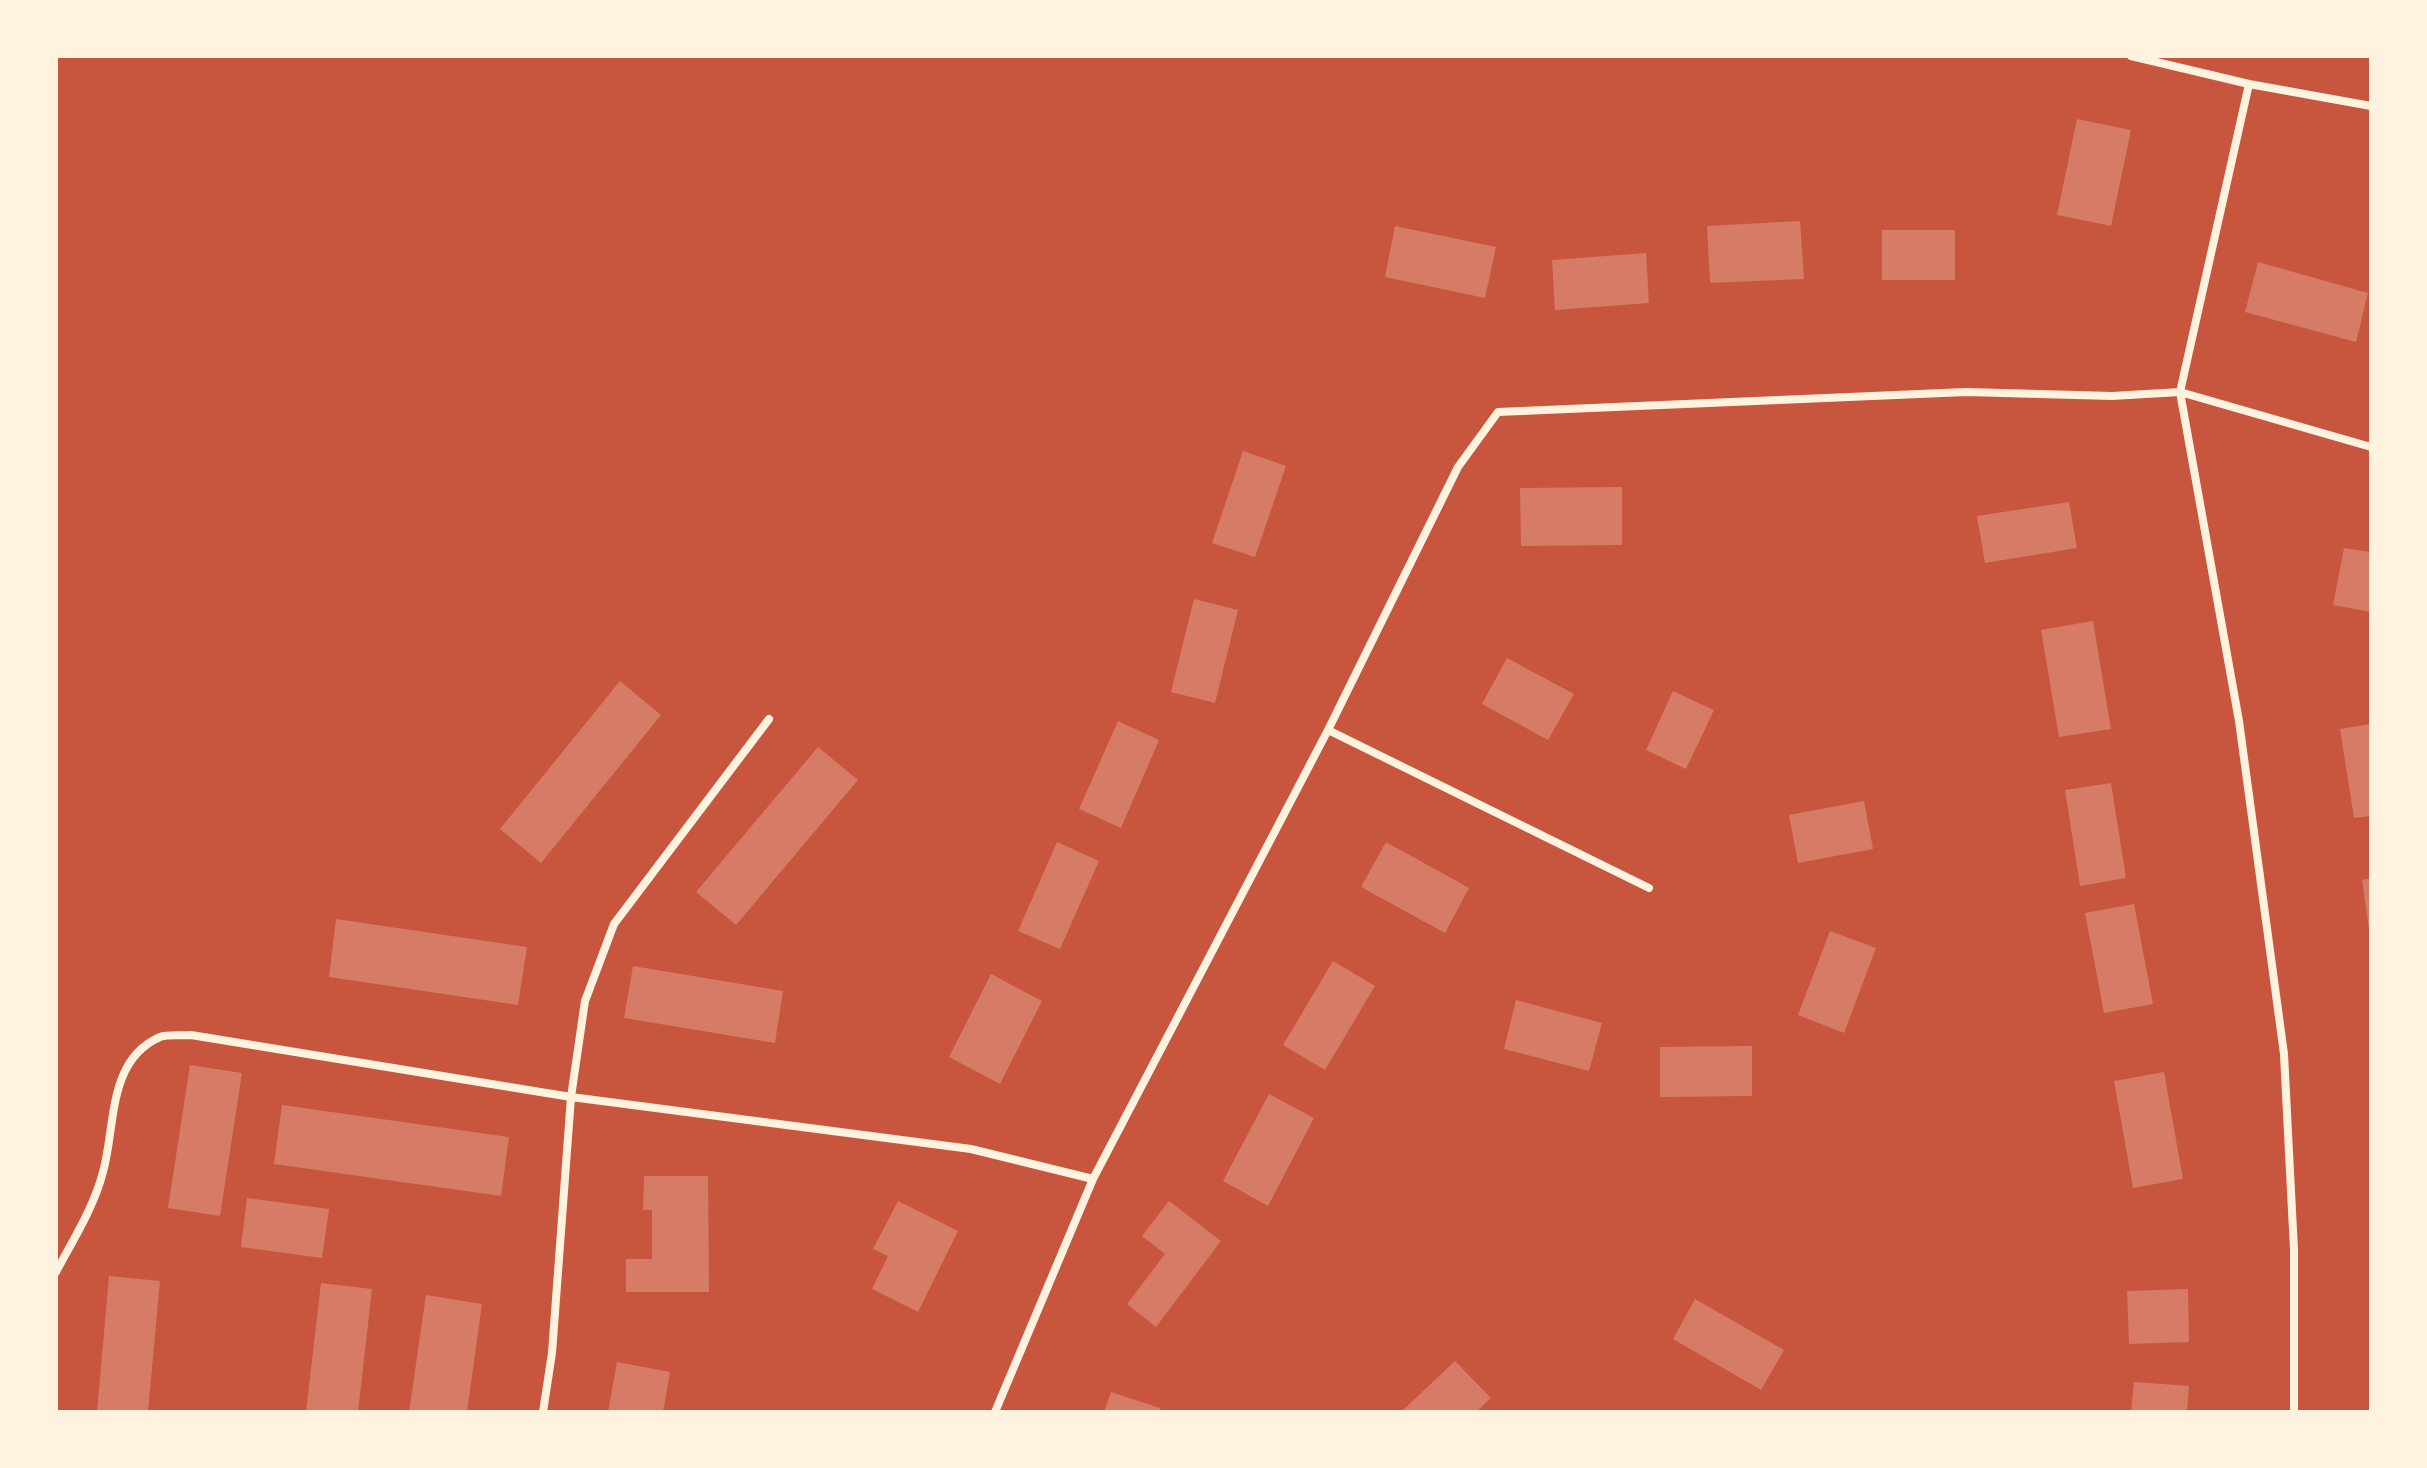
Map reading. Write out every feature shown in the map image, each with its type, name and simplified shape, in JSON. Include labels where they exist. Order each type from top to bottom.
[{"type":"street","points":[[2131,56],[2249,84],[2371,106]]},
{"type":"street","points":[[2249,84],[2180,392],[2239,721],[2284,1054],[2294,1250],[2294,1412]]},
{"type":"street","points":[[995,1412],[1093,1179],[1328,730],[1458,467],[1498,412],[1966,392],[2112,396],[2180,392],[2371,447]]},
{"type":"street","points":[[543,1412],[552,1353],[571,1097],[585,1001],[614,924],[769,719]]},
{"type":"street","points":[[1328,730],[1649,888]]},
{"type":"street","points":[[56,1272],[85,1219],[103,1172],[120,1080],[137,1053],[162,1036],[191,1035],[571,1097],[971,1149],[1093,1179]]},
{"type":"building","points":[[2077,119],[2131,130],[2111,226],[2057,215]]},
{"type":"building","points":[[1800,221],[1804,279],[1710,283],[1707,226]]},
{"type":"building","points":[[1395,226],[1496,247],[1485,298],[1385,277]]},
{"type":"building","points":[[1882,230],[1955,230],[1955,280],[1882,280]]},
{"type":"building","points":[[1646,253],[1649,303],[1555,310],[1552,260]]},
{"type":"building","points":[[2258,262],[2368,293],[2356,342],[2245,312]]},
{"type":"building","points":[[1243,451],[1286,466],[1255,557],[1212,543]]},
{"type":"building","points":[[1622,487],[1622,545],[1521,546],[1520,488]]},
{"type":"building","points":[[2069,502],[2077,548],[1985,563],[1977,516]]},
{"type":"building","points":[[2344,548],[2371,552],[2371,612],[2333,605]]},
{"type":"building","points":[[1194,599],[1238,610],[1215,703],[1171,692]]},
{"type":"building","points":[[2093,621],[2111,729],[2059,737],[2041,630]]},
{"type":"building","points":[[1507,658],[1574,694],[1548,740],[1482,704]]},
{"type":"building","points":[[620,681],[661,715],[541,863],[500,829]]},
{"type":"building","points":[[1673,691],[1714,710],[1686,769],[1646,750]]},
{"type":"building","points":[[1118,721],[1159,740],[1121,828],[1079,809]]},
{"type":"building","points":[[2371,724],[2371,816],[2354,818],[2340,729]]},
{"type":"building","points":[[818,747],[858,780],[736,925],[696,892]]},
{"type":"building","points":[[2111,783],[2126,878],[2080,886],[2065,790]]},
{"type":"building","points":[[1864,801],[1873,849],[1798,863],[1789,815]]},
{"type":"building","points":[[1057,842],[1099,861],[1060,949],[1018,931]]},
{"type":"building","points":[[1386,842],[1469,888],[1445,933],[1361,887]]},
{"type":"building","points":[[2371,878],[2371,929],[2369,929],[2362,880]]},
{"type":"building","points":[[2134,904],[2153,1004],[2104,1013],[2085,913]]},
{"type":"building","points":[[336,919],[527,947],[518,1005],[329,977]]},
{"type":"building","points":[[1830,931],[1876,948],[1844,1033],[1798,1015]]},
{"type":"building","points":[[1333,961],[1375,986],[1325,1070],[1283,1045]]},
{"type":"building","points":[[633,966],[783,991],[775,1043],[624,1018]]},
{"type":"building","points":[[991,974],[1042,1001],[1000,1084],[949,1057]]},
{"type":"building","points":[[1516,1000],[1602,1023],[1589,1071],[1504,1049]]},
{"type":"building","points":[[1752,1046],[1752,1096],[1660,1097],[1660,1047]]},
{"type":"building","points":[[190,1065],[242,1073],[220,1216],[168,1208]]},
{"type":"building","points":[[2164,1072],[2183,1179],[2133,1188],[2114,1081]]},
{"type":"building","points":[[1269,1094],[1314,1118],[1268,1206],[1223,1181]]},
{"type":"building","points":[[282,1105],[509,1137],[501,1196],[274,1164]]},
{"type":"building","points":[[644,1176],[708,1176],[709,1292],[626,1292],[626,1259],[652,1259],[652,1210],[643,1210]]},
{"type":"building","points":[[247,1198],[329,1209],[322,1258],[241,1247]]},
{"type":"building","points":[[898,1201],[958,1231],[918,1312],[872,1289],[888,1256],[873,1249]]},
{"type":"building","points":[[1169,1201],[1221,1241],[1156,1327],[1127,1304],[1165,1254],[1142,1236]]},
{"type":"building","points":[[109,1276],[160,1281],[148,1412],[97,1412]]},
{"type":"building","points":[[321,1283],[372,1289],[358,1412],[306,1412]]},
{"type":"building","points":[[2188,1289],[2189,1342],[2129,1344],[2127,1291]]},
{"type":"building","points":[[426,1295],[482,1304],[467,1412],[409,1412]]},
{"type":"building","points":[[1695,1299],[1784,1350],[1761,1390],[1673,1339]]},
{"type":"building","points":[[1455,1361],[1491,1398],[1476,1412],[1401,1412]]},
{"type":"building","points":[[617,1362],[670,1372],[663,1412],[608,1412]]},
{"type":"building","points":[[2134,1382],[2189,1386],[2187,1412],[2131,1412]]},
{"type":"building","points":[[1111,1392],[1160,1408],[1159,1412],[1104,1412]]}]
